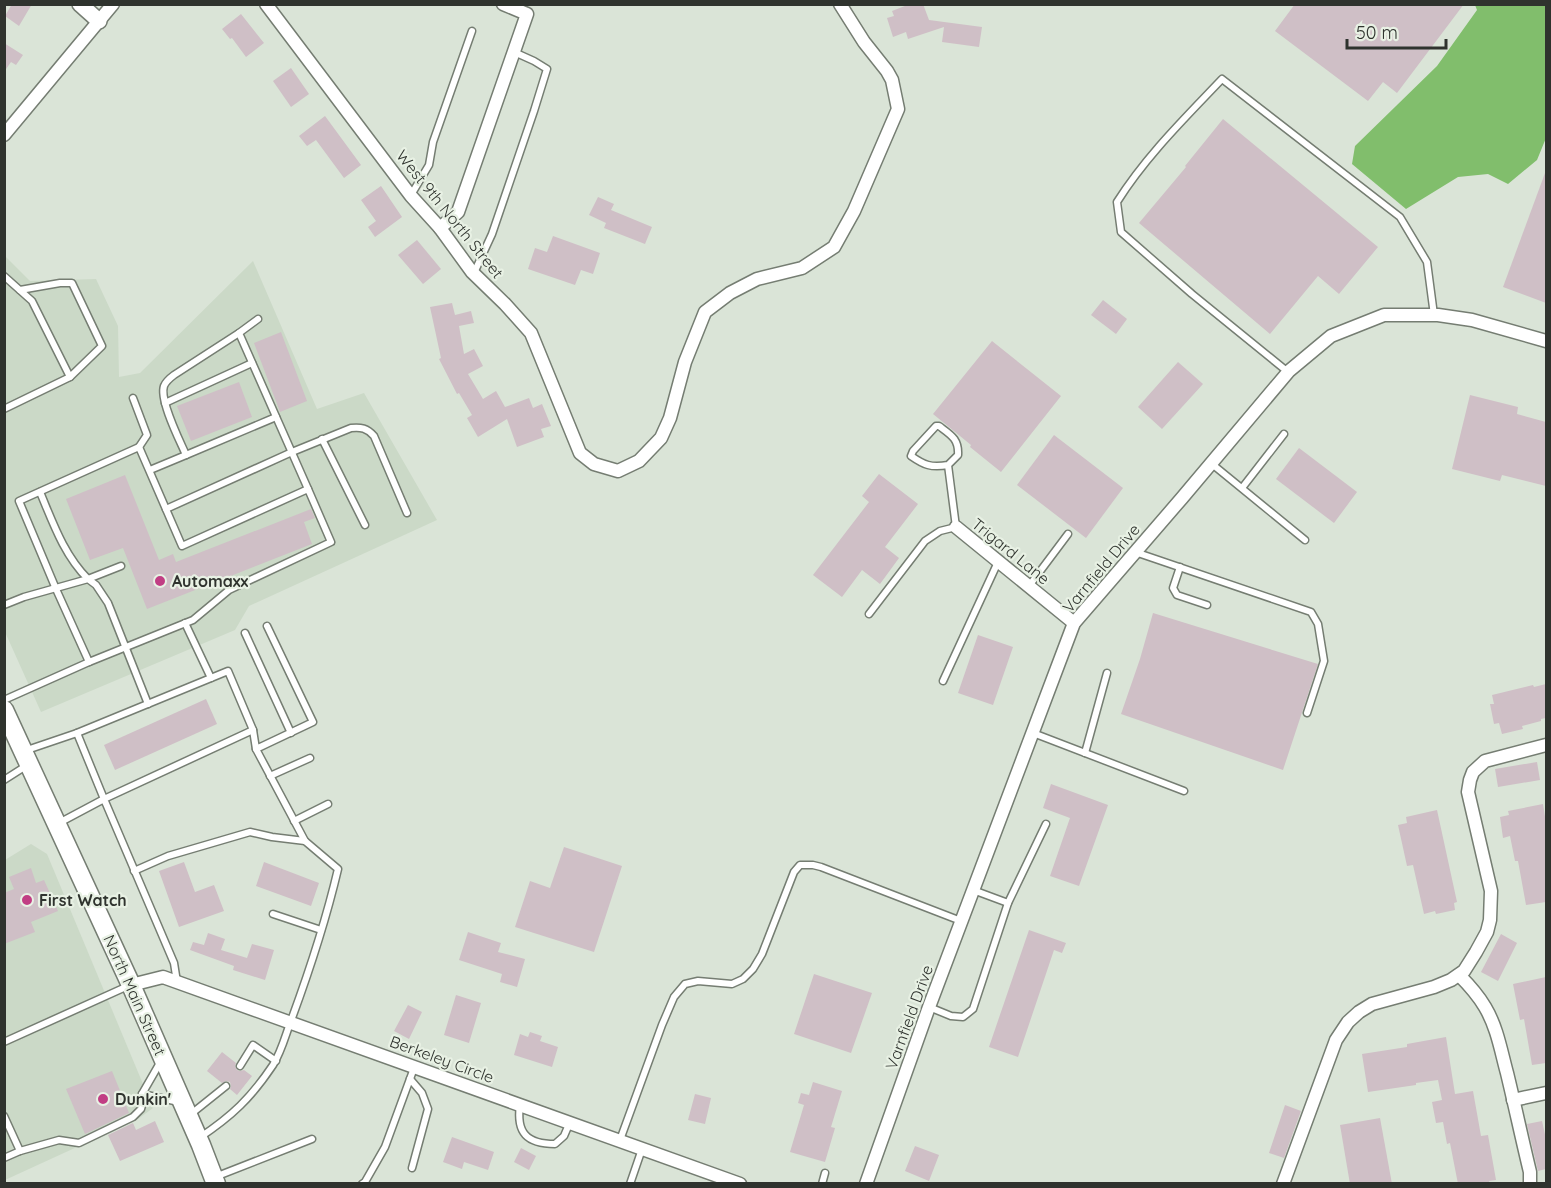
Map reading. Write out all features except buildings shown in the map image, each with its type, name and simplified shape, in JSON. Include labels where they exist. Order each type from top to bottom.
[{"type":"main road","name":"North Main Street","points":[[4,710],[131,985],[215,1180]]},
{"type":"street","points":[[80,4],[99,21]]},
{"type":"street","points":[[4,135],[113,4]]},
{"type":"street","name":"West 9th North Street","points":[[266,4],[411,196],[440,228],[474,274],[531,333],[580,453],[594,464],[618,471],[639,461],[661,438],[670,417],[685,363],[705,312],[729,293],[757,279],[802,268],[834,247],[859,201],[898,109],[892,80],[887,70],[864,42],[840,4]]},
{"type":"street","points":[[440,228],[458,212],[527,14],[502,4]]},
{"type":"street","name":"Varnfield Drive","points":[[866,1184],[929,1007],[1074,623],[1288,372],[1331,336],[1384,315],[1434,315],[1473,320],[1546,341]]},
{"type":"street","name":"Trigard Lane","points":[[956,527],[1074,623]]},
{"type":"street","points":[[1283,1184],[1336,1040],[1348,1022],[1372,1004],[1434,987],[1459,975],[1476,952],[1486,932],[1492,905],[1491,891],[1468,792],[1473,772],[1485,761],[1546,745]]},
{"type":"street","points":[[1459,975],[1485,1008],[1500,1044],[1530,1172],[1530,1184]]},
{"type":"street","name":"Berkeley Circle","points":[[131,985],[163,977],[290,1022],[412,1073],[520,1104],[643,1148],[723,1180],[740,1184]]},
{"type":"street","points":[[1513,1100],[1546,1093]]},
{"type":"lane","points":[[411,196],[429,165],[433,142],[472,31]]},
{"type":"lane","points":[[474,274],[492,234],[547,69],[514,52]]},
{"type":"lane","points":[[1288,372],[1192,294],[1121,232],[1117,202],[1131,178],[1222,79],[1400,217],[1427,262],[1434,315]]},
{"type":"lane","points":[[4,276],[32,301],[70,377]]},
{"type":"lane","points":[[4,409],[70,377],[102,346],[72,283],[20,290]]},
{"type":"lane","points":[[186,455],[165,403],[163,388],[174,375],[258,319]]},
{"type":"lane","points":[[4,700],[89,662],[193,620],[230,590],[331,542],[238,333]]},
{"type":"lane","points":[[165,403],[252,363]]},
{"type":"lane","points":[[89,662],[19,501],[140,447],[147,435],[133,398]]},
{"type":"lane","points":[[150,470],[276,417]]},
{"type":"lane","points":[[936,426],[956,440],[958,455],[948,465],[924,465],[911,456],[936,426]]},
{"type":"lane","points":[[166,509],[322,439],[351,429],[364,428],[374,436],[407,513]]},
{"type":"lane","points":[[1242,488],[1284,434]]},
{"type":"lane","points":[[322,439],[365,525]]},
{"type":"lane","points":[[140,447],[182,546],[308,489]]},
{"type":"lane","points":[[1211,463],[1305,540]]},
{"type":"lane","points":[[868,614],[925,541],[940,531],[956,527],[948,465]]},
{"type":"lane","points":[[40,492],[64,548],[77,568],[96,585],[108,603],[148,704]]},
{"type":"lane","points":[[1029,586],[1068,534]]},
{"type":"lane","points":[[1135,552],[1311,612],[1318,624],[1324,661],[1307,713]]},
{"type":"lane","points":[[943,681],[999,561]]},
{"type":"lane","points":[[4,605],[88,579],[120,566]]},
{"type":"lane","points":[[1180,567],[1173,588],[1177,595],[1207,605]]},
{"type":"lane","points":[[184,623],[212,678]]},
{"type":"lane","points":[[256,749],[313,722],[267,626]]},
{"type":"lane","points":[[245,633],[291,733]]},
{"type":"lane","points":[[4,780],[27,758],[77,733],[228,671],[253,730],[256,749],[305,841],[338,869],[330,903],[276,1060],[245,1103],[198,1138]]},
{"type":"lane","points":[[1085,753],[1107,673]]},
{"type":"lane","points":[[57,824],[104,799],[253,730]]},
{"type":"lane","points":[[77,733],[174,963],[178,982]]},
{"type":"lane","points":[[1032,733],[1185,790]]},
{"type":"lane","points":[[270,776],[310,758]]},
{"type":"lane","points":[[294,821],[328,804]]},
{"type":"lane","points":[[929,1007],[951,1016],[963,1017],[973,1009],[1008,903],[1046,824]]},
{"type":"lane","points":[[134,871],[168,856],[250,832],[305,841]]},
{"type":"lane","points":[[620,1140],[674,997],[686,984],[698,981],[732,984],[743,979],[753,969],[762,954],[794,872],[800,865],[813,865],[961,922]]},
{"type":"lane","points":[[973,890],[1008,903]]},
{"type":"lane","points":[[273,914],[321,930]]},
{"type":"lane","points":[[4,1042],[131,985]]},
{"type":"lane","points":[[240,1066],[253,1045],[276,1060]]},
{"type":"lane","points":[[4,1158],[58,1140],[79,1143],[133,1117],[141,1109],[142,1094],[163,1058]]},
{"type":"lane","points":[[412,1073],[428,1109],[412,1167]]},
{"type":"lane","points":[[362,1184],[385,1148],[412,1073]]},
{"type":"lane","points":[[142,1094],[185,1109],[226,1086]]},
{"type":"lane","points":[[520,1104],[518,1119],[521,1131],[537,1142],[555,1144],[564,1136],[570,1122]]},
{"type":"lane","points":[[4,1116],[20,1151]]},
{"type":"lane","points":[[215,1180],[312,1138]]},
{"type":"lane","points":[[630,1184],[643,1148]]},
{"type":"lane","points":[[822,1184],[825,1173]]},
{"type":"shaded area","points":[[4,255],[30,281],[96,279],[118,326],[119,377],[140,373],[253,261],[317,409],[364,393],[437,520],[249,606],[235,630],[41,712],[5,632]]},
{"type":"shaded area","points":[[31,844],[47,854],[153,1108],[138,1119],[5,1180],[5,860]]},
{"type":"green space","points":[[1475,5],[1546,5],[1546,138],[1537,160],[1508,184],[1488,174],[1458,177],[1406,209],[1352,164],[1355,146],[1437,66],[1477,10]]},
{"type":"place","name":"Automaxx","points":[[160,581]]},
{"type":"place","name":"First Watch","points":[[27,900]]},
{"type":"place","name":"Dunkin'","points":[[103,1099]]}]
